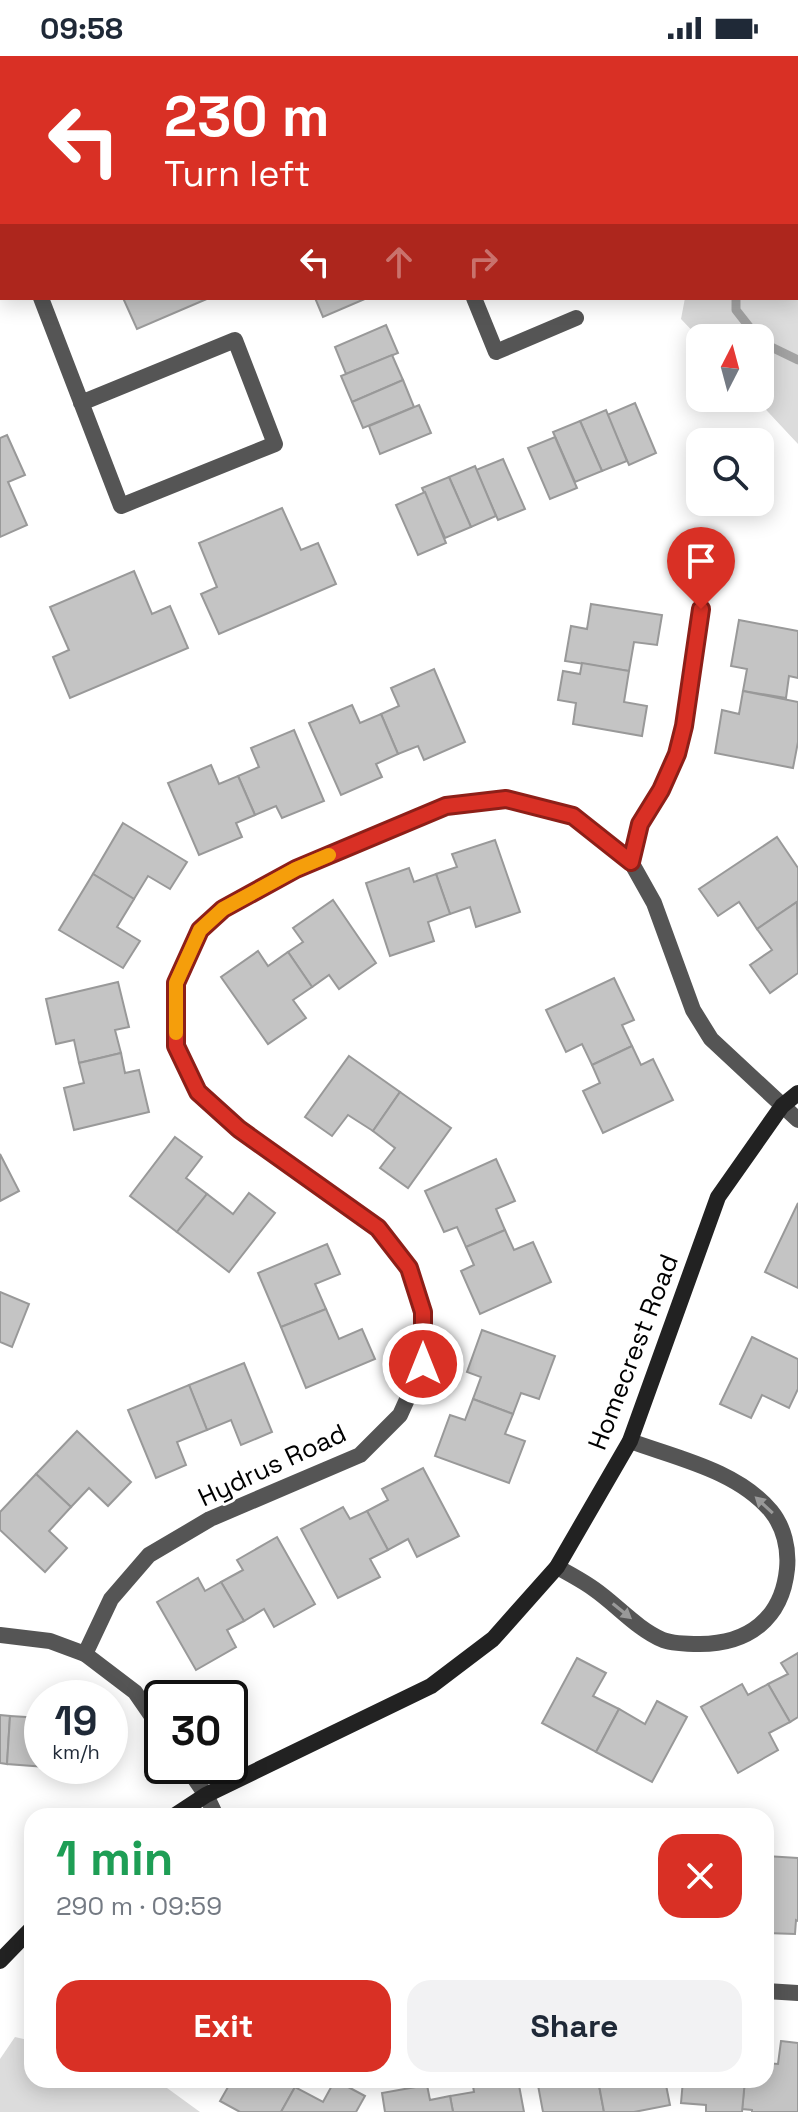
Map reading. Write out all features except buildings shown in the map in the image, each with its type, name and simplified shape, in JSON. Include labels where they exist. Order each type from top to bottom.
[{"type":"street","points":[[42,300],[81,403],[121,506],[275,444],[235,340],[81,403]]},
{"type":"street","points":[[475,300],[496,352],[576,318]]},
{"type":"street","name":"Hydrus Road","points":[[85,1654],[111,1599],[149,1555],[210,1519],[360,1455],[400,1415],[423,1364],[423,1312],[409,1268],[378,1228],[239,1129],[198,1092],[176,1046],[176,983],[200,930],[223,909],[296,869],[446,806],[506,799],[573,816],[631,862],[654,903],[693,1010],[711,1039],[798,1120]]},
{"type":"street","name":"Homecrest Road","points":[[186,1808],[206,1795],[431,1686],[493,1639],[557,1567],[630,1441],[718,1197],[782,1106],[798,1093]]},
{"type":"street","points":[[557,1567],[593,1588],[646,1630],[665,1641],[711,1644],[736,1639],[757,1628],[781,1599],[788,1559],[782,1530],[774,1514],[739,1485],[711,1470],[630,1441]]},
{"type":"street","points":[[0,1635],[50,1641],[85,1654],[135,1692],[144,1705]]},
{"type":"street","points":[[198,1784],[212,1808]]},
{"type":"street","points":[[0,1961],[24,1936]]},
{"type":"street","points":[[774,1992],[798,1993]]},
{"type":"lane","points":[[631,862],[640,824],[661,790],[677,754],[701,609]]},
{"type":"shaded area","points":[[685,300],[798,300],[798,444],[768,412],[774,412],[774,324],[686,324],[681,319]]},
{"type":"shaded area","points":[[15,2037],[24,2039],[24,2088],[167,2088],[200,2112],[0,2112],[0,2059]]},
{"type":"waterway","points":[[736,300],[736,310],[747,324]]},
{"type":"waterway","points":[[774,348],[798,360]]},
{"type":"slow traffic","points":[[176,1033],[176,983],[200,930],[223,909],[296,869],[329,855]]},
{"type":"route","points":[[423,1364],[423,1312],[409,1268],[378,1228],[239,1129],[198,1092],[176,1046],[176,983],[200,930],[223,909],[296,869],[446,806],[506,799],[573,816],[631,862],[640,824],[661,790],[677,754],[701,609]]}]
